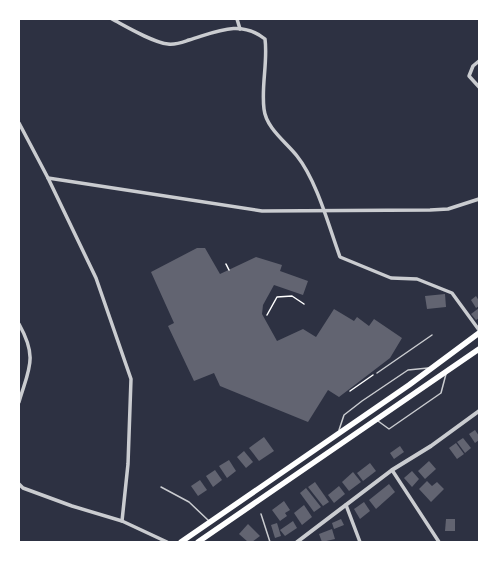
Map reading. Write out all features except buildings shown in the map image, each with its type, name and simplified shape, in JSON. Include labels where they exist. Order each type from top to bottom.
[{"type":"highway","points":[[181,542],[338,434],[479,334]]},
{"type":"highway","points":[[198,542],[479,349]]},
{"type":"street","points":[[112,19],[133,31],[168,44],[177,44],[227,28],[255,31],[265,39],[264,110],[270,124],[298,157],[309,175],[340,257],[391,278],[416,279],[452,293],[479,330]]},
{"type":"street","points":[[237,19],[240,29]]},
{"type":"street","points":[[479,61],[473,66],[469,76],[479,87]]},
{"type":"street","points":[[19,123],[48,178],[96,278],[130,379],[128,464],[122,521]]},
{"type":"street","points":[[48,178],[262,211],[430,210],[448,209],[479,199]]},
{"type":"street","points":[[19,324],[30,348],[32,363],[21,389],[19,402]]},
{"type":"street","points":[[297,542],[392,470],[431,446],[479,411]]},
{"type":"street","points":[[392,470],[439,542]]},
{"type":"street","points":[[19,484],[23,488],[72,506],[122,521],[167,542]]},
{"type":"street","points":[[346,505],[360,542]]},
{"type":"lane","points":[[377,372],[432,335]]},
{"type":"lane","points":[[338,434],[344,415],[362,401],[408,370],[432,368]]},
{"type":"lane","points":[[376,420],[389,429],[441,393],[446,373]]},
{"type":"lane","points":[[161,486],[189,502],[210,522]]},
{"type":"lane","points":[[261,514],[270,542]]},
{"type":"lane","points":[[156,542],[161,538]]},
{"type":"path","points":[[226,264],[229,270]]},
{"type":"path","points":[[267,315],[278,297],[292,296],[304,304]]},
{"type":"path","points":[[350,391],[374,374]]}]
